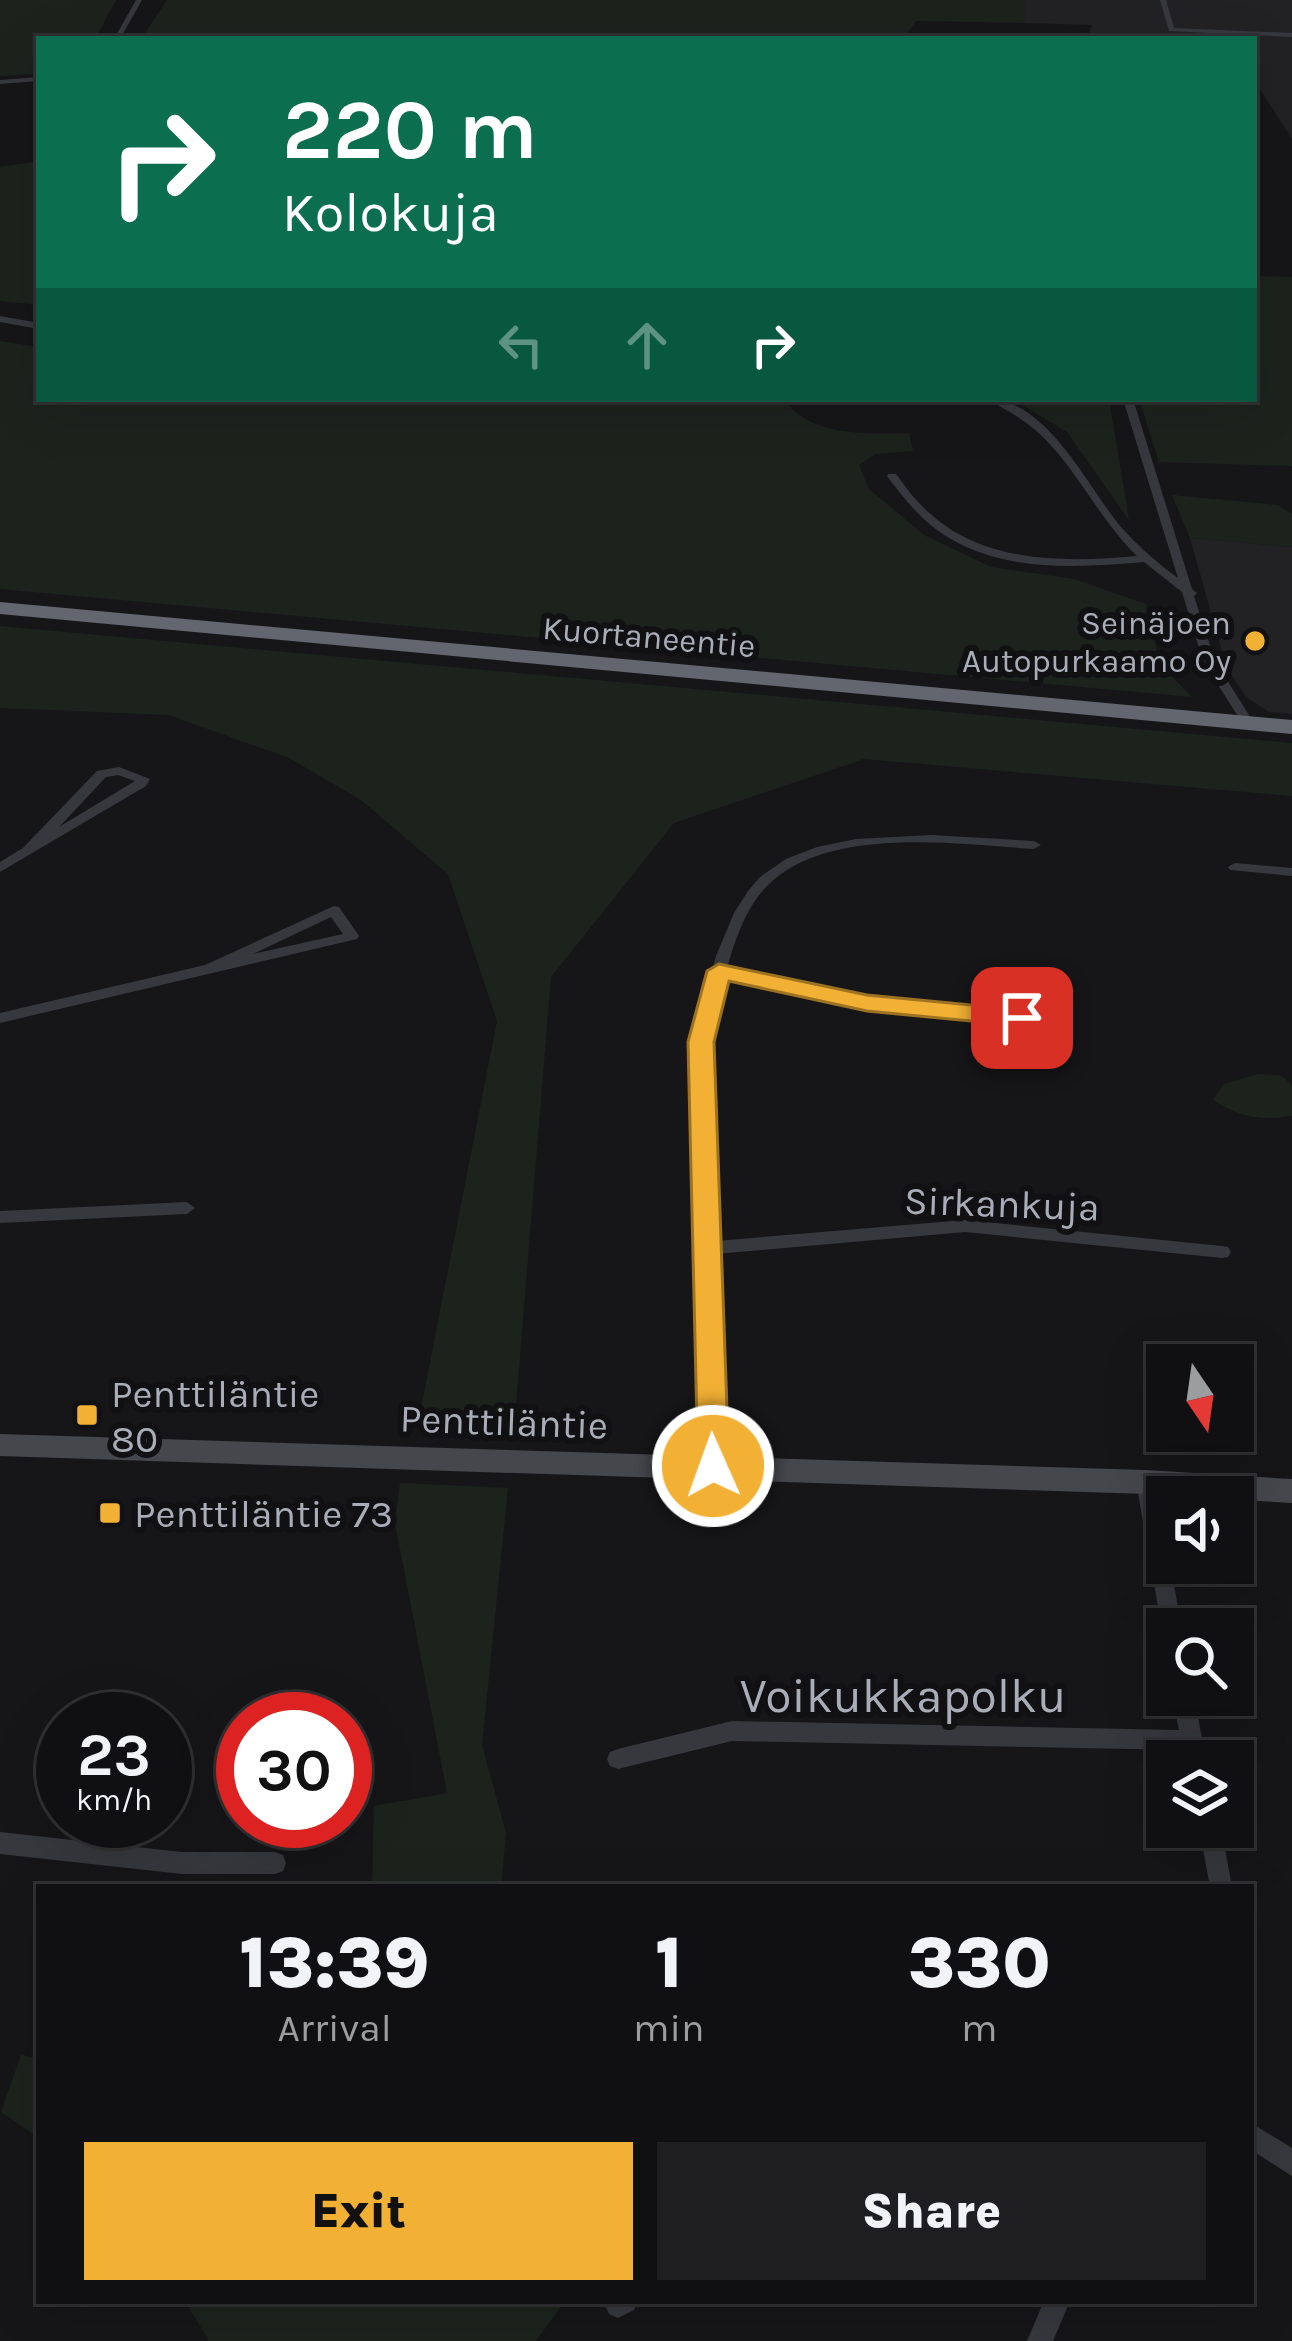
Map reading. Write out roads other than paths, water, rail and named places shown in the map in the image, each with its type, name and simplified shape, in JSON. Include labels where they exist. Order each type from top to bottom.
[{"type":"highway","name":"Kuortaneentie","points":[[0,608],[1292,727]]},
{"type":"street","points":[[119,36],[139,0]]},
{"type":"street","points":[[1163,0],[1171,30],[1292,34]]},
{"type":"street","points":[[0,82],[36,80]]},
{"type":"street","points":[[0,319],[36,325]]},
{"type":"street","points":[[999,402],[1038,423],[1059,442],[1144,559],[1192,594]]},
{"type":"street","points":[[1128,402],[1132,427],[1192,594],[1209,661],[1248,723]]},
{"type":"street","points":[[892,476],[908,500],[941,531],[1004,560],[1035,564],[1144,559]]},
{"type":"street","points":[[0,868],[27,852],[141,783],[143,779],[119,771],[101,774],[27,852]]},
{"type":"street","points":[[713,1466],[701,1042],[719,971],[754,893],[785,866],[892,840],[1034,845]]},
{"type":"street","points":[[1235,868],[1292,872]]},
{"type":"street","points":[[0,1018],[208,970],[352,936],[334,910],[208,970]]},
{"type":"street","points":[[719,971],[886,1006],[1063,1020]]},
{"type":"street","points":[[0,1217],[187,1208]]},
{"type":"street","name":"Sirkankuja","points":[[707,1248],[965,1226],[1222,1252]]},
{"type":"street","name":"Penttiläntie","points":[[0,1445],[1146,1482]]},
{"type":"street","name":"Penttiläntie","points":[[1254,1489],[1292,1491]]},
{"type":"street","name":"Voikukkapolku","points":[[618,1759],[732,1732],[1146,1748]]},
{"type":"street","points":[[0,1844],[182,1863],[275,1862]]},
{"type":"street","points":[[1214,1848],[1220,1884]]},
{"type":"street","points":[[1254,2136],[1292,2163]]},
{"type":"street","points":[[1040,2341],[1056,2304]]},
{"type":"place","name":"Seinäjoen Autopurkaamo Oy","points":[[1255,641]]},
{"type":"place","name":"Penttiläntie 80","points":[[87,1415]]},
{"type":"place","name":"Penttiläntie 73","points":[[110,1513]]}]
